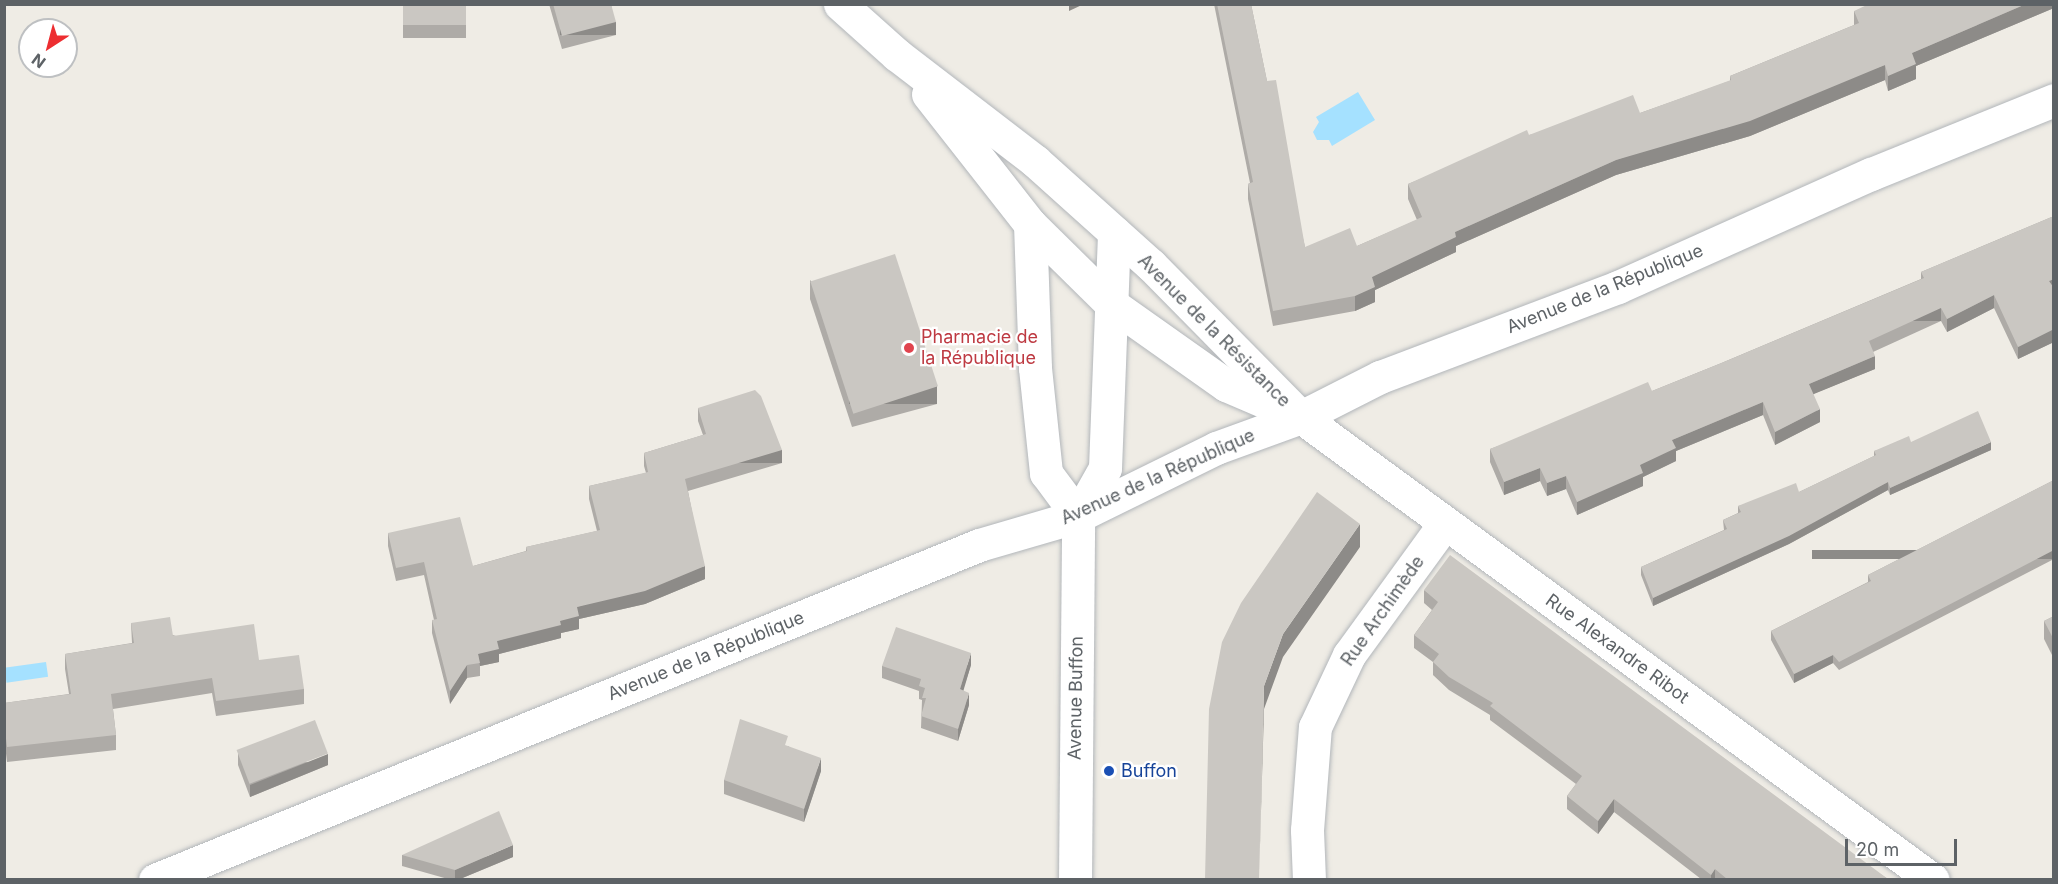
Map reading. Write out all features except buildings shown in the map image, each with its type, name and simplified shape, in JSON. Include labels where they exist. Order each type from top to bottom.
[{"type":"street","name":"Avenue de la Résistance","points":[[840,4],[897,55],[1035,161],[1114,232],[1301,417]]},
{"type":"street","name":"Avenue de la Résistance","points":[[897,55],[1030,224],[1110,303],[1226,385],[1301,417]]},
{"type":"street","name":"Avenue de la République","points":[[155,879],[979,545],[1078,516],[1216,448],[1301,417],[1380,377],[1618,287],[1871,174],[2054,100]]},
{"type":"street","points":[[1030,224],[1035,368],[1046,473],[1078,516]]},
{"type":"street","name":"Avenue Buffon","points":[[1075,879],[1078,516],[1105,468],[1114,232]]},
{"type":"street","name":"Rue Alexandre Ribot","points":[[1301,417],[1933,879]]},
{"type":"street","name":"Rue Archimède","points":[[1309,879],[1307,830],[1315,727],[1349,655],[1445,523]]},
{"type":"water","points":[[1358,92],[1375,120],[1332,146],[1329,140],[1317,140],[1313,132],[1319,122],[1316,117]]},
{"type":"water","points":[[46,662],[48,677],[6,683],[4,668]]},
{"type":"place","name":"Pharmacie de la République","points":[[909,348]]},
{"type":"place","name":"Buffon","points":[[1109,771]]}]
